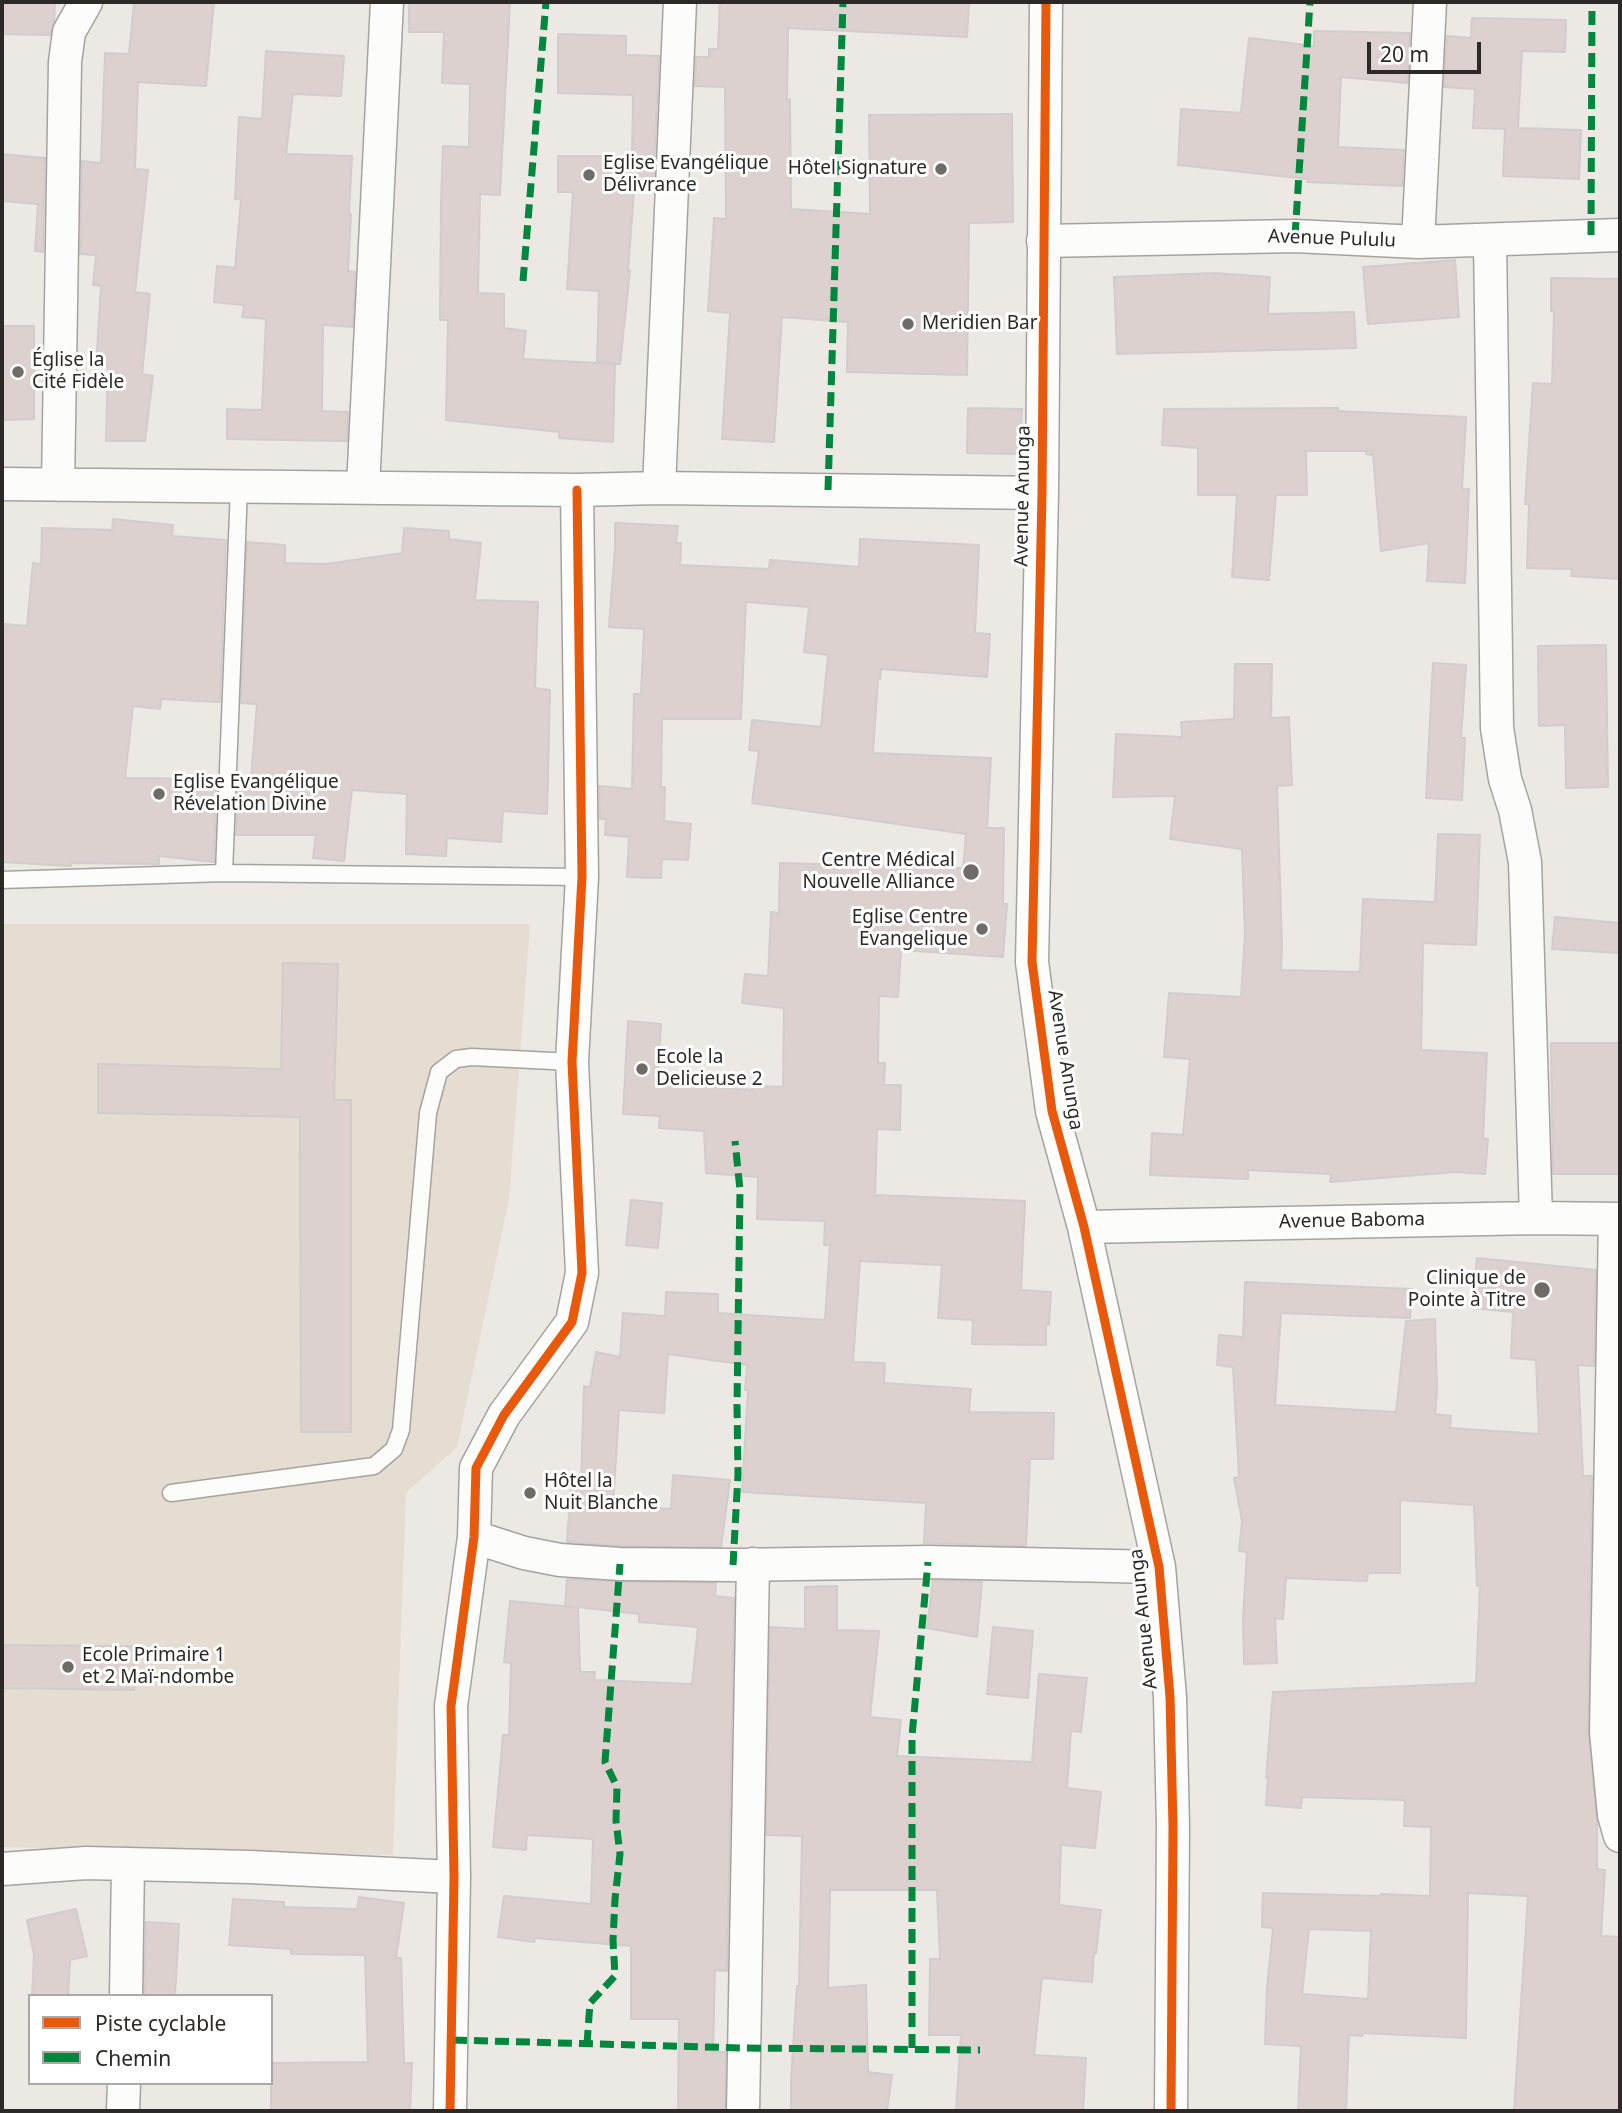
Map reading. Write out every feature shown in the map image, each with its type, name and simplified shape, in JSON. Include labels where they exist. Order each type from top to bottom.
[{"type":"street","points":[[58,485],[65,62],[69,32],[86,2]]},
{"type":"street","points":[[363,487],[387,2]]},
{"type":"street","points":[[659,488],[680,2]]},
{"type":"street","name":"Avenue Anunga","points":[[1046,2],[1042,493],[1032,962],[1052,1111],[1084,1227],[1159,1567],[1170,1697],[1173,1827],[1171,2111]]},
{"type":"street","points":[[1418,242],[1430,2]]},
{"type":"street","name":"Avenue Pululu","points":[[1043,241],[1295,236],[1418,242],[1620,235]]},
{"type":"street","points":[[1490,240],[1497,728],[1505,779],[1516,810],[1525,862],[1536,1218]]},
{"type":"street","points":[[2,484],[1042,493]]},
{"type":"street","points":[[450,2111],[454,1877],[451,1706],[474,1537],[476,1468],[504,1415],[572,1322],[582,1273],[572,1062],[582,877],[577,490]]},
{"type":"street","name":"Avenue Baboma","points":[[1084,1227],[1536,1218],[1618,1219]]},
{"type":"street","points":[[1618,1219],[1606,1732],[1614,1815],[1620,1836]]},
{"type":"street","points":[[474,1537],[524,1553],[560,1560],[661,1565],[928,1562],[1159,1567]]},
{"type":"street","points":[[743,2111],[753,1564]]},
{"type":"street","points":[[2,1869],[86,1863],[250,1867],[454,1877]]},
{"type":"street","points":[[126,1994],[128,1864]]},
{"type":"street","points":[[123,2111],[124,2085]]},
{"type":"lane","points":[[224,873],[239,487]]},
{"type":"lane","points":[[2,880],[224,873],[582,877]]},
{"type":"lane","points":[[170,1493],[374,1466],[394,1449],[401,1430],[428,1113],[439,1073],[456,1059],[472,1057],[572,1062]]},
{"type":"shaded area","points":[[2,924],[530,924],[509,1199],[457,1447],[406,1493],[393,1855],[2,1847]]},
{"type":"building","points":[[2,2],[55,2],[50,35],[2,34]]},
{"type":"building","points":[[134,2],[214,2],[206,86],[138,82],[135,169],[148,170],[135,292],[150,294],[142,374],[153,376],[145,441],[106,441],[108,366],[96,366],[101,286],[93,285],[96,255],[80,254],[82,161],[101,163],[105,53],[129,54]]},
{"type":"building","points":[[409,2],[510,2],[500,195],[480,194],[478,293],[504,294],[504,328],[526,331],[523,359],[615,364],[613,442],[559,438],[559,432],[446,420],[448,320],[440,320],[443,146],[469,147],[470,84],[442,83],[444,32],[409,32]]},
{"type":"building","points":[[720,2],[969,2],[967,37],[788,28],[787,99],[790,99],[791,209],[870,214],[869,115],[1012,114],[1013,222],[969,223],[967,375],[847,372],[848,322],[782,317],[774,442],[722,439],[730,313],[708,311],[714,218],[726,219],[725,87],[695,86],[696,57],[709,57],[709,49],[718,49]]},
{"type":"building","points":[[1472,18],[1566,20],[1565,52],[1522,51],[1518,128],[1581,130],[1579,179],[1503,176],[1505,129],[1473,128],[1475,89],[1444,87],[1447,36],[1471,38]]},
{"type":"building","points":[[1314,31],[1410,33],[1408,83],[1341,77],[1338,147],[1404,150],[1402,186],[1307,182],[1308,179],[1178,165],[1181,109],[1241,113],[1249,38],[1314,46]]},
{"type":"building","points":[[558,34],[626,36],[626,55],[659,56],[653,192],[634,191],[630,271],[620,364],[597,362],[599,291],[567,289],[573,192],[558,192],[558,156],[632,156],[633,95],[558,93]]},
{"type":"building","points":[[266,51],[344,56],[341,96],[293,94],[286,154],[352,156],[348,271],[355,272],[353,327],[323,325],[322,411],[348,412],[347,441],[227,439],[227,409],[262,410],[266,319],[242,317],[244,305],[214,302],[217,266],[235,268],[241,199],[235,199],[239,117],[262,119]]},
{"type":"building","points":[[2,154],[45,158],[43,252],[35,251],[38,204],[2,201]]},
{"type":"building","points":[[1455,260],[1459,317],[1368,324],[1363,267]]},
{"type":"building","points":[[1214,273],[1270,277],[1268,314],[1354,312],[1356,348],[1117,354],[1114,277]]},
{"type":"building","points":[[1551,278],[1620,279],[1620,579],[1571,576],[1572,569],[1527,568],[1529,504],[1525,504],[1533,383],[1552,384],[1554,311],[1551,311]]},
{"type":"building","name":"Église la Cité Fidèle","points":[[2,326],[34,326],[34,419],[2,420]]},
{"type":"building","points":[[968,408],[1022,409],[1020,454],[967,453]]},
{"type":"building","points":[[1338,408],[1338,411],[1466,417],[1462,489],[1469,489],[1465,583],[1427,581],[1429,543],[1381,551],[1373,455],[1366,454],[1366,451],[1306,451],[1307,495],[1276,495],[1269,580],[1232,577],[1237,495],[1198,495],[1198,448],[1162,445],[1164,409]]},
{"type":"building","points":[[113,519],[173,525],[172,536],[226,540],[220,702],[161,699],[160,709],[133,706],[125,778],[217,779],[214,862],[159,856],[159,864],[71,863],[71,866],[2,862],[2,624],[27,626],[33,563],[41,564],[42,528],[112,530]]},
{"type":"building","points":[[615,523],[678,526],[676,543],[681,543],[680,565],[769,569],[770,560],[859,567],[860,539],[979,545],[975,633],[990,634],[987,677],[881,669],[873,753],[991,758],[987,828],[1004,828],[1003,904],[1007,904],[1003,957],[901,950],[898,997],[879,996],[878,1063],[885,1063],[884,1085],[901,1085],[900,1130],[877,1129],[875,1195],[1025,1201],[1021,1290],[1051,1292],[1046,1345],[972,1344],[973,1320],[938,1318],[942,1265],[860,1261],[853,1362],[885,1363],[884,1383],[971,1389],[969,1412],[1054,1413],[1053,1459],[1030,1459],[1026,1546],[924,1543],[926,1503],[742,1492],[747,1365],[668,1354],[664,1413],[619,1410],[613,1505],[671,1509],[673,1475],[730,1480],[721,1547],[621,1546],[567,1542],[571,1486],[581,1486],[584,1386],[590,1387],[596,1352],[620,1357],[623,1313],[665,1316],[666,1292],[718,1294],[718,1313],[825,1320],[830,1245],[824,1245],[825,1221],[757,1219],[758,1177],[706,1173],[704,1131],[659,1128],[660,1116],[623,1114],[628,1021],[661,1024],[657,1083],[752,1090],[752,1086],[783,1087],[784,1008],[742,1003],[745,974],[768,976],[771,912],[779,913],[780,863],[963,868],[966,834],[752,803],[759,751],[749,750],[752,720],[821,727],[828,655],[804,652],[809,607],[746,602],[741,719],[662,719],[661,787],[665,787],[664,821],[691,824],[688,860],[662,859],[661,878],[627,877],[629,837],[605,835],[606,819],[600,819],[599,786],[632,789],[634,694],[641,694],[644,629],[609,627]]},
{"type":"building","points":[[404,528],[449,531],[449,539],[481,543],[475,600],[538,602],[535,688],[550,690],[547,814],[503,811],[501,842],[447,838],[446,856],[406,854],[407,794],[352,790],[344,861],[313,858],[316,835],[236,835],[238,779],[251,779],[257,704],[241,703],[247,542],[285,545],[285,563],[326,564],[402,553]]},
{"type":"building","points":[[1606,645],[1608,787],[1566,788],[1565,725],[1539,726],[1538,646]]},
{"type":"building","points":[[1433,663],[1466,665],[1461,738],[1465,738],[1462,800],[1426,798]]},
{"type":"building","points":[[1235,664],[1272,664],[1271,718],[1289,717],[1292,785],[1277,786],[1281,970],[1360,972],[1363,899],[1435,902],[1438,834],[1480,835],[1476,945],[1423,943],[1421,1050],[1487,1053],[1483,1138],[1488,1139],[1485,1174],[1456,1172],[1330,1182],[1331,1174],[1248,1170],[1248,1179],[1150,1175],[1152,1133],[1183,1135],[1190,1059],[1164,1057],[1169,993],[1241,997],[1245,934],[1242,849],[1170,839],[1175,796],[1113,797],[1116,734],[1182,737],[1181,722],[1234,719]]},
{"type":"building","points":[[1555,917],[1620,923],[1620,953],[1552,949]]},
{"type":"building","points":[[283,963],[338,964],[334,1100],[351,1100],[351,1432],[301,1432],[300,1117],[98,1113],[98,1064],[281,1069]]},
{"type":"building","points":[[1551,1043],[1620,1043],[1620,1174],[1553,1174]]},
{"type":"building","points":[[631,1200],[662,1203],[658,1248],[626,1245]]},
{"type":"building","points":[[1477,1258],[1596,1270],[1594,1366],[1578,1365],[1583,1476],[1592,1476],[1588,1732],[1597,1823],[1597,1869],[1605,1870],[1601,1936],[1620,1937],[1620,2111],[1514,2111],[1528,1896],[1468,1893],[1466,2038],[1363,2033],[1362,2036],[1349,2035],[1346,2111],[1298,2111],[1301,2046],[1265,2044],[1273,1928],[1262,1927],[1263,1893],[1430,1896],[1431,1827],[1404,1826],[1405,1800],[1302,1797],[1301,1808],[1266,1805],[1273,1692],[1476,1683],[1480,1586],[1477,1586],[1474,1505],[1400,1500],[1400,1573],[1368,1573],[1367,1581],[1286,1578],[1283,1619],[1275,1618],[1277,1663],[1244,1664],[1243,1619],[1247,1552],[1239,1551],[1242,1521],[1234,1478],[1239,1477],[1233,1367],[1217,1365],[1219,1335],[1243,1337],[1245,1282],[1412,1289],[1410,1318],[1281,1313],[1275,1405],[1396,1412],[1406,1321],[1435,1319],[1435,1414],[1451,1416],[1450,1428],[1539,1434],[1536,1360],[1511,1358],[1513,1312],[1472,1308]],"holes":[[[1309,1929],[1371,1931],[1368,1999],[1302,1994]]]},
{"type":"building","points":[[567,1579],[716,1583],[715,1596],[734,1598],[727,1971],[715,1970],[713,2052],[726,2052],[725,2111],[678,2111],[679,2019],[631,2019],[631,1946],[535,1938],[534,1942],[498,1937],[504,1896],[591,1904],[593,1839],[527,1835],[526,1850],[493,1847],[503,1735],[509,1735],[511,1663],[504,1662],[510,1601],[573,1607],[565,1606]],"holes":[[[578,1607],[639,1614],[639,1622],[698,1627],[692,1684],[594,1680],[595,1672],[580,1672]]]},
{"type":"building","points":[[933,1580],[982,1582],[977,1637],[927,1628]]},
{"type":"building","points":[[837,1586],[837,1630],[879,1631],[870,1717],[901,1720],[897,1756],[1032,1762],[1039,1674],[1087,1678],[1081,1732],[1071,1731],[1067,1788],[1101,1792],[1095,1848],[1061,1845],[1059,1905],[1101,1910],[1092,1982],[1042,1978],[1034,2055],[1086,2058],[1083,2111],[956,2111],[961,2035],[929,2035],[930,1959],[940,1959],[937,1890],[830,1890],[828,1988],[866,1985],[868,2072],[892,2075],[887,2111],[791,2111],[799,1986],[802,1836],[766,1835],[770,1627],[805,1629],[805,1587]]},
{"type":"building","points":[[993,1627],[1033,1631],[1028,1698],[987,1694]]},
{"type":"building","name":"Ecole Primaire 1 et 2 Maï-ndombe","points":[[2,1645],[134,1646],[134,1690],[2,1688]]},
{"type":"building","points":[[359,1897],[404,1903],[396,1958],[401,1958],[404,2063],[412,2063],[410,2111],[271,2111],[273,2063],[368,2062],[365,1955],[291,1954],[291,1949],[229,1945],[233,1899],[284,1902],[284,1907],[357,1909]]},
{"type":"building","points":[[76,1909],[87,1956],[70,1960],[68,1994],[32,1994],[34,1955],[27,1920]]},
{"type":"building","points":[[146,1922],[179,1924],[175,1994],[144,1994]]},
{"type":"marked path","points":[[523,281],[546,2]]},
{"type":"marked path","points":[[828,490],[843,2]]},
{"type":"marked path","points":[[1295,236],[1310,2]]},
{"type":"marked path","points":[[1591,235],[1592,2]]},
{"type":"marked path","points":[[733,1565],[738,1474],[740,1190],[735,1141]]},
{"type":"marked path","points":[[912,2048],[912,1736],[928,1562]]},
{"type":"marked path","points":[[587,2044],[590,2003],[615,1976],[613,1940],[620,1854],[616,1821],[617,1787],[605,1762],[620,1564]]},
{"type":"marked path","points":[[453,2040],[744,2048],[980,2050]]},
{"type":"cycle path","points":[[1046,2],[1042,493],[1032,962],[1052,1111],[1084,1227],[1159,1567],[1170,1697],[1173,1827],[1171,2111]]},
{"type":"cycle path","points":[[450,2111],[454,1877],[451,1706],[474,1537],[476,1468],[504,1415],[572,1322],[582,1273],[572,1062],[582,877],[577,490]]},
{"type":"place","name":"Hôtel Signature","points":[[941,169]]},
{"type":"place","name":"Eglise Evangélique Délivrance","points":[[589,175]]},
{"type":"place","name":"Meridien Bar","points":[[908,324]]},
{"type":"place","name":"Église la Cité Fidèle","points":[[18,372]]},
{"type":"place","name":"Eglise Evangélique Révelation Divine","points":[[159,794]]},
{"type":"place","name":"Centre Médical Nouvelle Alliance","points":[[971,872]]},
{"type":"place","name":"Eglise Centre Evangelique","points":[[982,929]]},
{"type":"place","name":"Ecole la Delicieuse 2","points":[[642,1069]]},
{"type":"place","name":"Clinique de Pointe à Titre","points":[[1542,1290]]},
{"type":"place","name":"Hôtel la Nuit Blanche","points":[[530,1493]]},
{"type":"place","name":"Ecole Primaire 1 et 2 Maï-ndombe","points":[[68,1667]]}]
